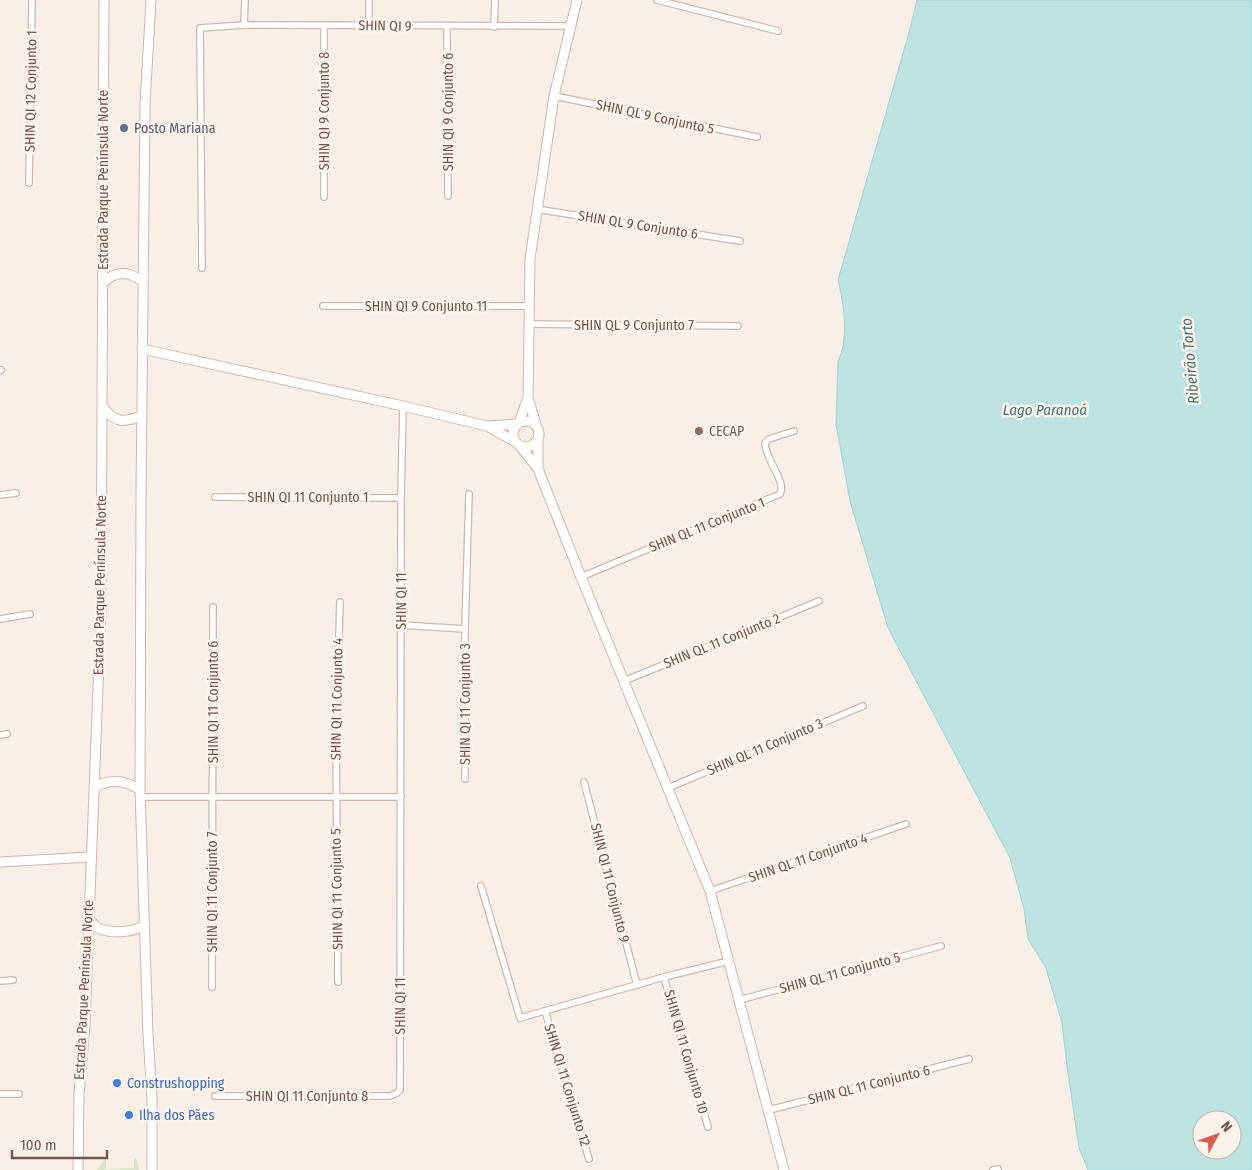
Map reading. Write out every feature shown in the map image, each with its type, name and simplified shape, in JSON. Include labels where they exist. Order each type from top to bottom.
[{"type":"main road","name":"Estrada Parque Península Norte","points":[[78,1170],[79,1094],[85,1024],[101,610],[104,0]]},
{"type":"main road","points":[[152,0],[145,104],[140,794],[152,1099],[152,1170]]},
{"type":"main road","points":[[538,469],[539,430],[528,397],[530,259],[554,96],[577,0]]},
{"type":"main road","points":[[103,284],[112,275],[123,274],[134,276],[143,282]]},
{"type":"main road","points":[[142,349],[488,426],[517,443],[530,447],[538,441]]},
{"type":"main road","points":[[528,397],[513,435],[517,443],[538,469],[710,891],[784,1170]]},
{"type":"main road","points":[[102,406],[109,416],[117,420],[126,421],[142,416]]},
{"type":"main road","points":[[488,426],[529,421],[536,425]]},
{"type":"main road","points":[[94,788],[107,782],[117,781],[134,786],[140,794]]},
{"type":"main road","points":[[0,862],[90,857]]},
{"type":"main road","points":[[88,917],[96,926],[110,931],[133,930],[145,925]]},
{"type":"street","name":"SHIN QI 12 Conjunto 1","points":[[29,183],[32,0]]},
{"type":"street","points":[[244,0],[244,25]]},
{"type":"street","points":[[369,0],[369,26]]},
{"type":"street","points":[[494,0],[494,27]]},
{"type":"street","points":[[657,0],[778,31]]},
{"type":"street","name":"SHIN QI 9","points":[[202,268],[200,28],[244,25],[570,26]]},
{"type":"street","name":"SHIN QI 9 Conjunto 8","points":[[324,25],[324,197]]},
{"type":"street","name":"SHIN QI 9 Conjunto 6","points":[[447,27],[448,196]]},
{"type":"street","name":"SHIN QL 9 Conjunto 5","points":[[554,96],[757,138]]},
{"type":"street","name":"SHIN QL 9 Conjunto 6","points":[[536,209],[740,242]]},
{"type":"street","name":"SHIN QI 9 Conjunto 11","points":[[323,306],[529,306]]},
{"type":"street","name":"SHIN QL 9 Conjunto 7","points":[[529,324],[738,326]]},
{"type":"street","name":"SHIN QI 11","points":[[398,1093],[401,1085],[401,498],[403,406]]},
{"type":"street","name":"SHIN QL 11 Conjunto 1","points":[[581,577],[780,494],[782,490],[781,484],[765,448],[765,443],[770,439],[794,431]]},
{"type":"street","points":[[0,495],[16,493]]},
{"type":"street","name":"SHIN QI 11 Conjunto 3","points":[[465,779],[465,629],[469,494]]},
{"type":"street","name":"SHIN QI 11 Conjunto 1","points":[[215,497],[401,498]]},
{"type":"street","name":"SHIN QL 11 Conjunto 2","points":[[624,681],[820,601]]},
{"type":"street","name":"SHIN QI 11 Conjunto 4","points":[[336,797],[340,602]]},
{"type":"street","name":"SHIN QI 11 Conjunto 6","points":[[212,798],[213,607]]},
{"type":"street","points":[[0,619],[30,614]]},
{"type":"street","points":[[401,625],[465,629]]},
{"type":"street","name":"SHIN QL 11 Conjunto 3","points":[[668,788],[863,706]]},
{"type":"street","points":[[0,736],[8,734]]},
{"type":"street","name":"SHIN QI 11 Conjunto 9","points":[[584,782],[636,985]]},
{"type":"street","points":[[140,794],[212,798],[401,797]]},
{"type":"street","name":"SHIN QI 11 Conjunto 5","points":[[336,797],[338,982]]},
{"type":"street","name":"SHIN QI 11 Conjunto 7","points":[[212,798],[212,987]]},
{"type":"street","name":"SHIN QL 11 Conjunto 4","points":[[710,891],[906,824]]},
{"type":"street","points":[[481,886],[520,1018],[729,960]]},
{"type":"street","name":"SHIN QL 11 Conjunto 5","points":[[739,1000],[941,946]]},
{"type":"street","name":"SHIN QI 11 Conjunto 10","points":[[664,977],[708,1128]]},
{"type":"street","points":[[0,980],[13,980]]},
{"type":"street","name":"SHIN QI 11 Conjunto 12","points":[[545,1011],[589,1159]]},
{"type":"street","name":"SHIN QL 11 Conjunto 6","points":[[769,1110],[969,1059]]},
{"type":"street","name":"SHIN QI 11 Conjunto 8","points":[[215,1096],[390,1096],[398,1093]]},
{"type":"street","points":[[0,1094],[18,1094]]},
{"type":"green space","points":[[106,1157],[106,1169],[134,1168],[134,1159],[136,1158],[139,1170],[97,1170]]},
{"type":"water","name":"Lago Paranoá","points":[[917,0],[1252,0],[1252,1170],[1088,1170],[1079,1148],[1062,1023],[1046,968],[1028,939],[1024,909],[1010,858],[888,628],[850,501],[836,424],[838,361],[844,332],[844,310],[838,280]]},
{"type":"place","name":"Posto Mariana","points":[[124,128]]},
{"type":"place","name":"CECAP","points":[[699,431]]},
{"type":"place","name":"Construshopping","points":[[117,1083]]},
{"type":"place","name":"Ilha dos Pães","points":[[129,1115]]},
{"type":"water label","name":"Ribeirão Torto","points":[[1190,361]]}]
